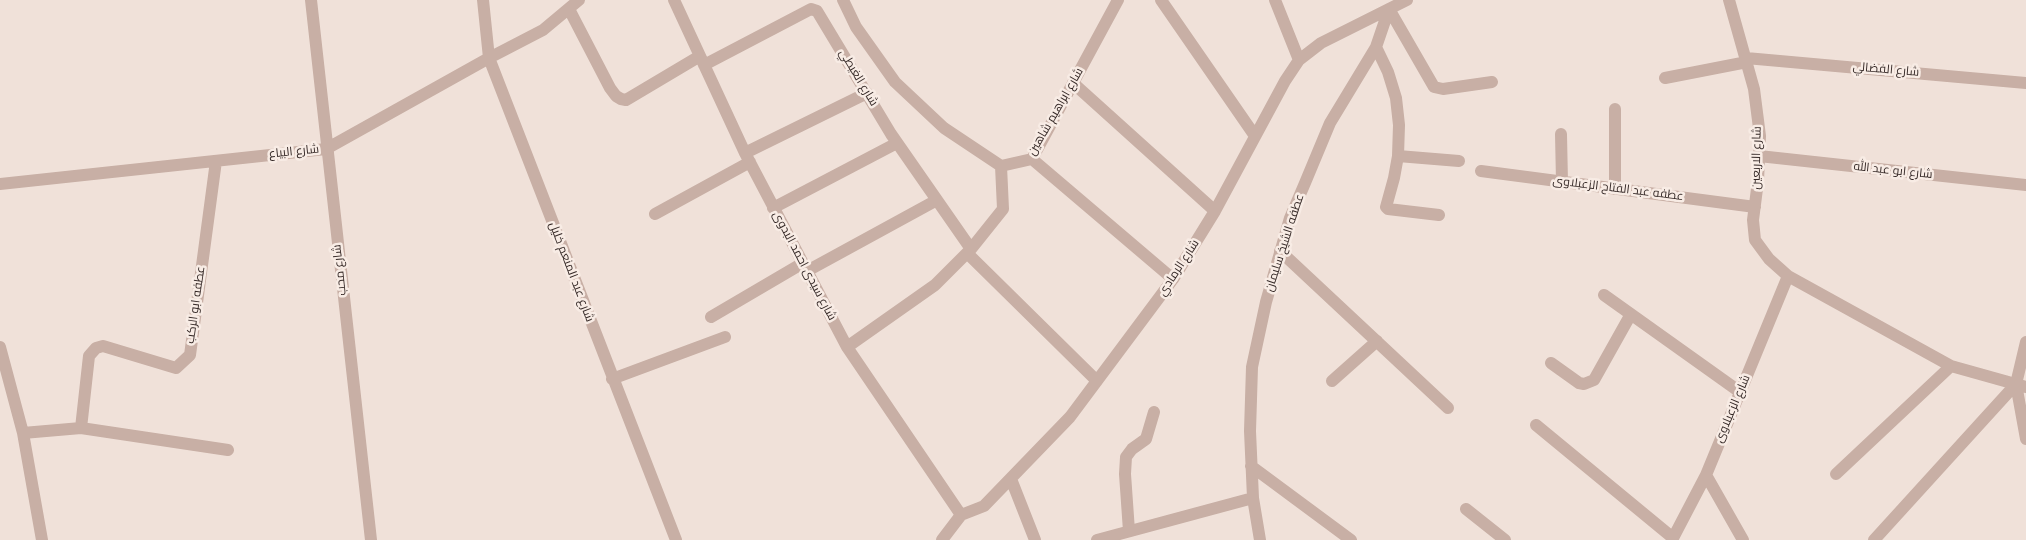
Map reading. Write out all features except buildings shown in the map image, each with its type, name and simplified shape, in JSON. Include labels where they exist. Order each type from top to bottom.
[{"type":"street","name":"شارع محب","points":[[311,0],[326,149],[371,540]]},
{"type":"street","name":"شارع عبد المنعم خليل","points":[[483,0],[489,58],[676,540]]},
{"type":"street","name":"شارع سيدى احمد البدوى","points":[[674,0],[747,158],[847,347],[961,516]]},
{"type":"street","points":[[843,0],[856,27],[895,82],[944,128],[1001,166],[1003,209],[969,251],[934,285],[847,347]]},
{"type":"street","name":"شارع ابراهيم شاهين","points":[[1001,166],[1032,159],[1118,0]]},
{"type":"street","points":[[1161,0],[1255,136]]},
{"type":"street","points":[[1274,0],[1298,60]]},
{"type":"street","name":"شارع الرمادي","points":[[942,540],[961,516],[984,506],[1070,417],[1173,279],[1215,211],[1298,60],[1321,43],[1407,0]]},
{"type":"street","name":"شارع الاربعين","points":[[1729,0],[1754,89],[1759,126],[1759,156],[1753,220],[1756,240],[1769,259],[1788,276],[1951,366],[2021,385]]},
{"type":"street","name":"شارع البياع","points":[[0,184],[326,149],[543,30],[574,4]]},
{"type":"street","points":[[574,4],[610,88],[621,99],[626,100],[702,61]]},
{"type":"street","name":"شارع الغيطي","points":[[702,61],[813,9],[819,12],[897,143],[937,200],[969,251],[1097,381]]},
{"type":"street","points":[[1389,9],[1434,87],[1442,89],[1492,82]]},
{"type":"street","name":"عطفه الشيخ سليمان","points":[[1260,540],[1253,498],[1251,466],[1252,366],[1266,302],[1290,218],[1330,123],[1376,47],[1389,9]]},
{"type":"street","points":[[1376,47],[1388,72],[1396,98],[1399,124],[1398,156],[1394,178],[1385,204],[1387,208],[1439,215]]},
{"type":"street","name":"شارع الفضالي","points":[[1665,78],[1747,60],[2026,83]]},
{"type":"street","points":[[1074,83],[1215,211]]},
{"type":"street","points":[[655,214],[747,158],[866,93]]},
{"type":"street","points":[[1615,109],[1615,189]]},
{"type":"street","points":[[1561,134],[1562,182]]},
{"type":"street","points":[[773,208],[897,143]]},
{"type":"street","points":[[1398,156],[1459,161]]},
{"type":"street","name":"شارع ابو عبد الله","points":[[1759,156],[2026,185]]},
{"type":"street","points":[[1032,159],[1173,279]]},
{"type":"street","name":"عطفه ابو الركب","points":[[81,428],[89,356],[96,348],[103,346],[176,368],[190,355],[216,161]]},
{"type":"street","name":"عطفه عبد الفتاح الزعبلاوى","points":[[1481,172],[1755,206]]},
{"type":"street","points":[[711,317],[937,200]]},
{"type":"street","points":[[1280,251],[1448,408]]},
{"type":"street","name":"شارع الزعبلاوى","points":[[1672,539],[1706,475],[1788,276]]},
{"type":"street","points":[[1604,295],[1740,392]]},
{"type":"street","points":[[1551,363],[1579,383],[1584,384],[1594,380],[1631,314]]},
{"type":"street","points":[[612,379],[725,337]]},
{"type":"street","points":[[1332,381],[1376,341]]},
{"type":"street","points":[[2026,342],[2021,385],[2026,439]]},
{"type":"street","points":[[0,346],[4,379],[23,433],[42,540]]},
{"type":"street","points":[[1836,474],[1951,366]]},
{"type":"street","points":[[1874,540],[2021,385]]},
{"type":"street","points":[[1129,531],[1125,474],[1126,457],[1132,449],[1146,438],[1154,412]]},
{"type":"street","points":[[1536,425],[1672,539]]},
{"type":"street","points":[[23,433],[81,428],[228,450]]},
{"type":"street","points":[[1251,466],[1351,540]]},
{"type":"street","points":[[1706,475],[1743,540]]},
{"type":"street","points":[[1011,479],[1035,540]]},
{"type":"street","points":[[1097,540],[1253,498]]},
{"type":"street","points":[[1466,508],[1505,540]]}]
